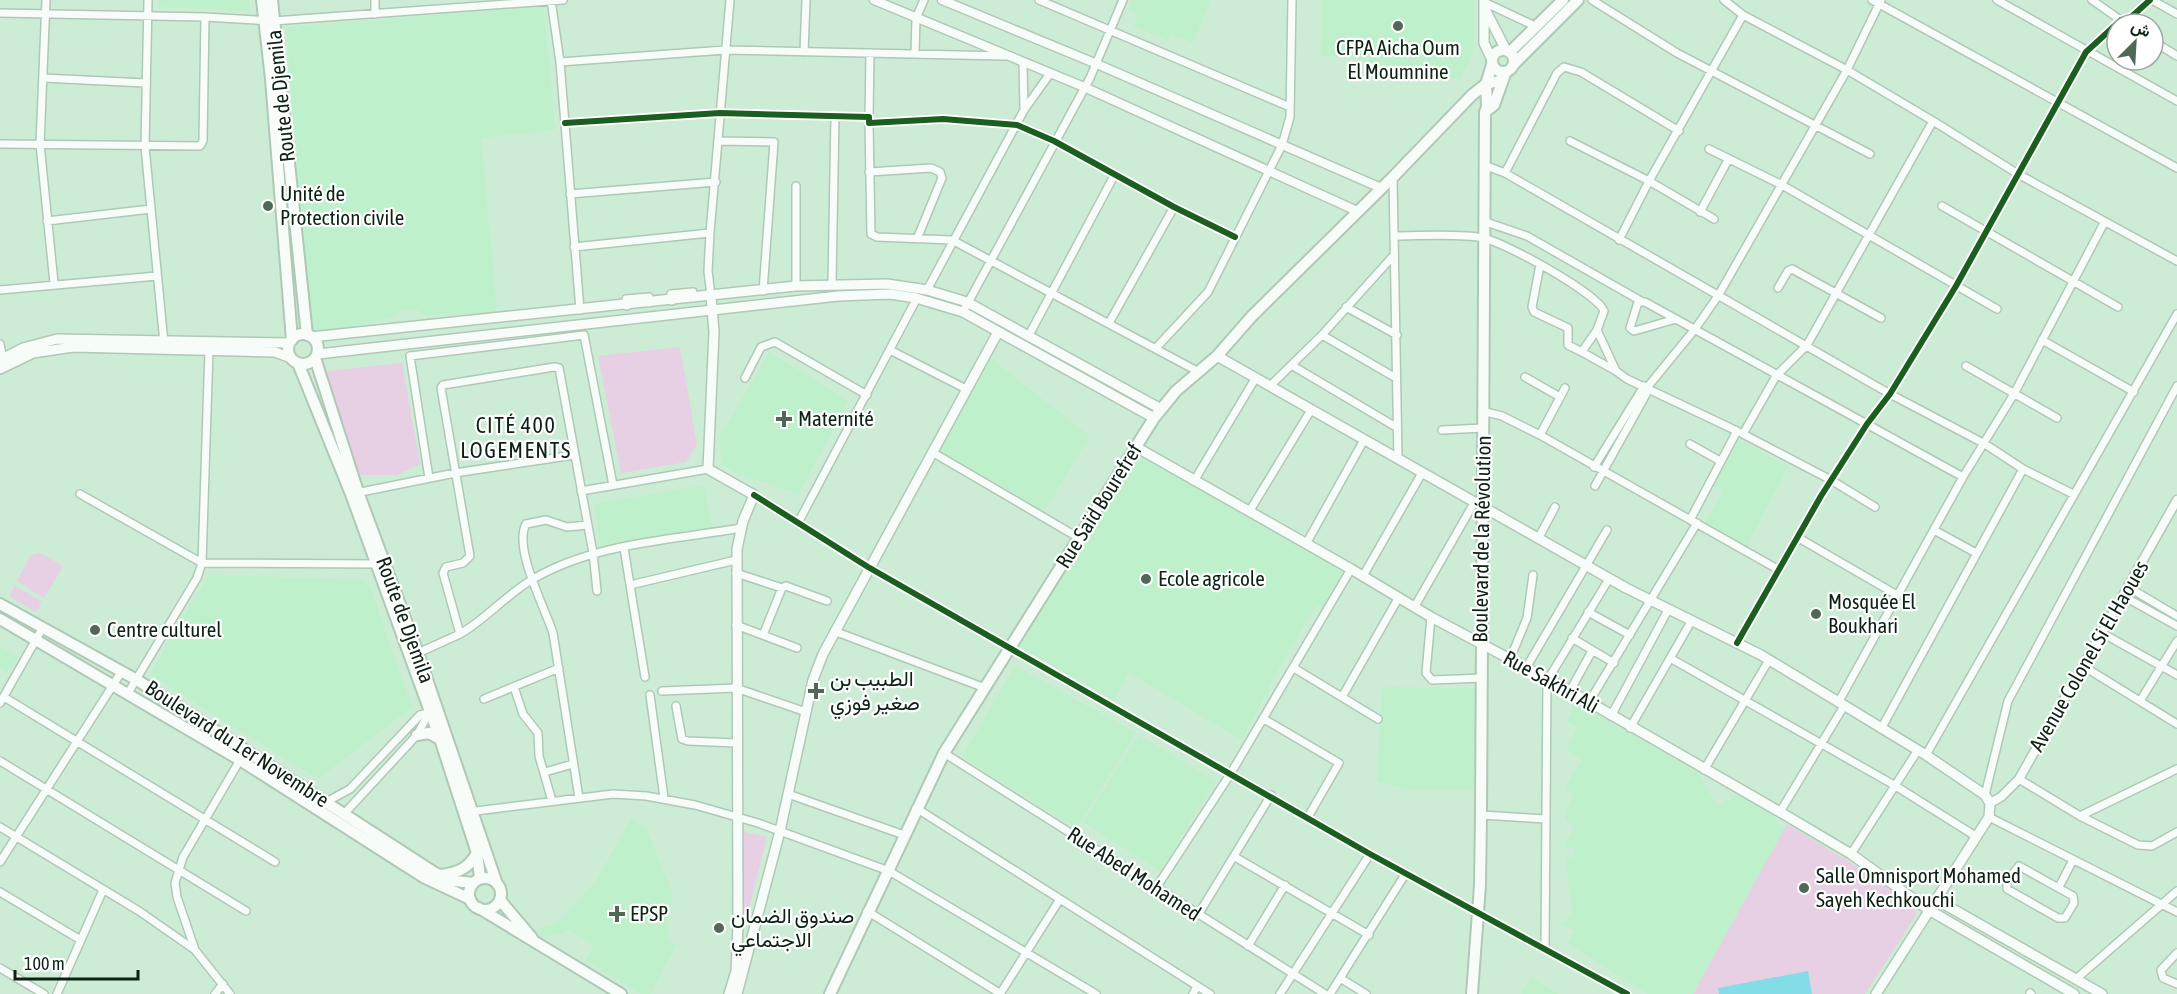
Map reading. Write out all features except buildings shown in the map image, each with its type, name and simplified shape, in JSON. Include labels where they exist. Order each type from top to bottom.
[{"type":"main road","points":[[262,0],[268,21],[291,342],[295,361]]},
{"type":"main road","name":"Route de Djemila","points":[[273,0],[268,21],[309,336]]},
{"type":"main road","points":[[1486,84],[1506,76],[1539,29],[1563,0]]},
{"type":"main road","points":[[1492,62],[1496,52],[1508,51],[1578,0]]},
{"type":"main road","points":[[1484,4],[1484,43],[1492,62],[1499,72],[1506,76]]},
{"type":"main road","points":[[1484,4],[1508,51],[1514,57],[1494,105],[1485,112]]},
{"type":"main road","name":"Boulevard de la Révolution","points":[[1472,994],[1476,913],[1480,885],[1483,678],[1480,644],[1478,504],[1484,428],[1482,411],[1485,112],[1487,107],[1486,84],[1492,62]]},
{"type":"main road","name":"Rue Saïd Bourefref","points":[[830,994],[867,911],[889,871],[916,808],[944,753],[1157,413],[1197,371],[1217,356],[1252,316],[1393,177],[1472,95],[1486,84]]},
{"type":"main road","points":[[2,364],[23,348],[57,339],[164,344],[291,342],[297,336],[627,306],[796,286],[832,283],[887,284],[927,290],[967,302],[1157,413]]},
{"type":"main road","points":[[164,344],[209,350],[274,352],[308,364],[317,356],[865,294],[917,298],[963,312],[1157,413]]},
{"type":"main road","points":[[711,296],[714,332],[708,469],[754,495],[741,528],[736,560],[738,951],[729,994]]},
{"type":"main road","points":[[737,994],[780,831],[813,681],[834,631],[998,332]]},
{"type":"main road","points":[[309,336],[317,345],[317,356]]},
{"type":"main road","name":"Route de Djemila","points":[[317,356],[355,493],[468,812],[477,853],[476,881]]},
{"type":"main road","points":[[1217,356],[1609,579],[1769,660],[1922,752],[1988,799],[1989,817],[1876,994]]},
{"type":"main road","name":"Route de Djemila","points":[[295,361],[355,493]]},
{"type":"main road","name":"Rue Sakhri Ali","points":[[1136,447],[1351,568],[1431,617],[1547,681],[1570,691],[1630,728],[1780,812],[1851,854],[1929,910],[2066,993]]},
{"type":"main road","name":"Route de Djemila","points":[[380,563],[418,653],[433,697],[440,740],[496,881]]},
{"type":"main road","name":"Boulevard du 1er Novembre","points":[[0,604],[42,629],[122,670],[345,813],[424,878],[470,899]]},
{"type":"main road","name":"Boulevard du 1er Novembre","points":[[0,619],[240,760],[332,819],[440,875],[455,881],[476,881]]},
{"type":"main road","points":[[417,735],[429,733],[440,740]]},
{"type":"main road","points":[[440,875],[461,871],[472,862],[477,853]]},
{"type":"main road","points":[[479,908],[491,909],[500,900],[502,892],[496,881],[488,878],[476,881],[469,891],[470,899],[479,908],[540,948],[621,994]]},
{"type":"main road","points":[[500,900],[540,948]]},
{"type":"main road","points":[[1937,900],[2102,994]]},
{"type":"street","points":[[46,0],[40,144],[54,284]]},
{"type":"street","points":[[148,0],[145,147],[164,344]]},
{"type":"street","points":[[375,0],[375,14]]},
{"type":"street","points":[[0,13],[206,17],[268,21],[375,14],[466,4],[562,0]]},
{"type":"street","points":[[711,296],[708,271],[710,233],[730,0]]},
{"type":"street","points":[[804,52],[806,0]]},
{"type":"street","points":[[874,0],[1049,75],[1084,87],[1357,211]]},
{"type":"street","points":[[915,54],[916,18],[924,0]]},
{"type":"street","points":[[942,0],[1097,64],[1381,188]]},
{"type":"street","points":[[1039,0],[1058,4],[1290,107]]},
{"type":"street","points":[[963,312],[1097,64],[1123,0]]},
{"type":"street","points":[[1156,348],[1200,303],[1282,145],[1289,124],[1292,0]]},
{"type":"street","points":[[1592,0],[1677,53],[1714,70],[1870,154]]},
{"type":"street","points":[[1724,0],[1743,15],[1847,70],[2018,174],[2177,261]]},
{"type":"street","points":[[1997,0],[2177,101]]},
{"type":"street","points":[[2092,0],[2109,12]]},
{"type":"street","points":[[2137,12],[2151,0],[2177,14]]},
{"type":"street","points":[[551,1],[560,62],[580,310]]},
{"type":"street","points":[[1595,486],[1649,388],[1718,296],[1847,70],[1877,1],[2058,104],[2177,168]]},
{"type":"street","points":[[1484,4],[1539,29]]},
{"type":"street","points":[[1619,240],[1649,181],[1714,70],[1743,15]]},
{"type":"street","points":[[0,144],[198,147],[202,144],[206,17]]},
{"type":"street","points":[[1737,643],[1831,480],[1867,424],[1890,394],[1956,286],[2086,52],[2105,37]]},
{"type":"street","points":[[560,62],[725,50],[1005,56]]},
{"type":"street","points":[[870,53],[871,234],[877,237],[952,240],[1197,371]]},
{"type":"street","points":[[1023,64],[1024,110]]},
{"type":"street","points":[[1505,173],[1557,73],[1564,67],[1581,72],[1678,131]]},
{"type":"street","points":[[927,290],[1024,110],[1049,75]]},
{"type":"street","points":[[43,78],[145,83]]},
{"type":"street","points":[[565,123],[720,112],[835,116],[869,120],[943,119],[1017,125],[1054,141],[1174,207],[1235,237]]},
{"type":"street","points":[[832,283],[835,116]]},
{"type":"street","points":[[1589,702],[1652,600],[1693,521],[1720,461],[1776,376],[1807,345],[1933,121]]},
{"type":"street","points":[[718,141],[774,142],[763,291]]},
{"type":"street","points":[[1570,141],[1649,181],[1714,219]]},
{"type":"street","points":[[1708,149],[1782,185],[1997,309]]},
{"type":"street","points":[[1700,212],[1728,160]]},
{"type":"street","points":[[1484,165],[1505,173],[1890,394],[1985,444],[2023,469],[2073,494]]},
{"type":"street","points":[[869,172],[931,168],[940,172],[942,178],[917,239]]},
{"type":"street","points":[[1028,337],[1115,174]]},
{"type":"street","points":[[1393,177],[1398,459]]},
{"type":"street","points":[[570,194],[716,182]]},
{"type":"street","points":[[796,186],[796,286]]},
{"type":"street","points":[[1942,206],[2118,307]]},
{"type":"street","points":[[1109,323],[1174,207]]},
{"type":"street","points":[[47,221],[151,209]]},
{"type":"street","points":[[1485,222],[1506,227],[1527,236],[1776,376],[1963,477]]},
{"type":"street","points":[[1780,812],[1841,705],[1897,595],[1963,477],[1985,444],[2013,394],[2104,223]]},
{"type":"street","points":[[574,247],[710,233]]},
{"type":"street","points":[[1395,236],[1484,238],[1540,265],[1601,303],[1604,311],[1596,330],[1580,351]]},
{"type":"street","points":[[1270,386],[1293,366],[1394,255]]},
{"type":"street","points":[[1540,265],[1532,307],[1534,312],[1568,328],[1568,345],[1616,371],[1641,388],[1649,388],[1740,432],[1831,480],[1875,507]]},
{"type":"street","points":[[1778,288],[1788,271],[1792,269],[1881,318]]},
{"type":"street","points":[[0,290],[158,276]]},
{"type":"street","points":[[798,523],[917,298]]},
{"type":"street","points":[[1641,301],[1629,323],[1630,328],[1634,331],[1676,319]]},
{"type":"street","points":[[1346,308],[1397,335]]},
{"type":"street","points":[[1851,854],[1894,785],[1922,752],[2134,392],[2177,314]]},
{"type":"street","points":[[1596,330],[1616,371]]},
{"type":"street","points":[[429,478],[410,356],[584,334],[613,485]]},
{"type":"street","points":[[1322,335],[1396,378]]},
{"type":"street","points":[[2042,340],[2134,392]]},
{"type":"street","points":[[746,378],[761,347],[776,342],[867,395]]},
{"type":"street","points":[[0,344],[2,364]]},
{"type":"street","points":[[128,693],[197,578],[202,563],[209,350]]},
{"type":"street","points":[[890,350],[966,389]]},
{"type":"street","points":[[1293,366],[1396,427]]},
{"type":"street","points":[[1966,366],[2057,418]]},
{"type":"street","points":[[460,634],[443,573],[446,567],[463,563],[470,556],[442,386],[559,368],[593,553],[597,591]]},
{"type":"street","points":[[1525,377],[1560,397]]},
{"type":"street","points":[[1194,481],[1256,379]]},
{"type":"street","points":[[1988,799],[2008,701],[2177,386]]},
{"type":"street","points":[[1539,435],[1565,388]]},
{"type":"street","points":[[1594,467],[1641,388]]},
{"type":"street","points":[[1250,512],[1311,410]]},
{"type":"street","points":[[1482,411],[1502,416],[1539,435],[1779,570]]},
{"type":"street","points":[[1442,430],[1484,428]]},
{"type":"street","points":[[1306,544],[1364,440]]},
{"type":"street","points":[[1690,444],[1720,461]]},
{"type":"street","points":[[932,453],[1079,538]]},
{"type":"street","points":[[355,493],[455,473],[574,455]]},
{"type":"street","points":[[581,491],[708,469]]},
{"type":"street","points":[[1881,729],[2023,469]]},
{"type":"street","points":[[1363,576],[1422,473]]},
{"type":"street","points":[[80,494],[202,563],[380,563]]},
{"type":"street","points":[[754,495],[868,567],[1271,795],[1370,854],[1627,994]]},
{"type":"street","name":"Avenue Colonel Si El Haoues","points":[[1988,799],[2001,797],[2019,779],[2177,500]]},
{"type":"street","points":[[1415,606],[1478,504]]},
{"type":"street","points":[[1538,539],[1555,507]]},
{"type":"street","points":[[579,798],[559,668],[546,611],[531,580],[523,532],[526,524],[546,520],[567,527],[588,525]]},
{"type":"street","points":[[418,653],[477,624],[531,580],[558,566],[593,553],[741,528]]},
{"type":"street","points":[[1526,668],[1607,530]]},
{"type":"street","points":[[1934,530],[1976,554]]},
{"type":"street","points":[[1797,537],[1897,595]]},
{"type":"street","points":[[624,548],[645,677]]},
{"type":"street","points":[[630,585],[736,560]]},
{"type":"street","points":[[1156,888],[1232,773],[1351,568]]},
{"type":"street","points":[[736,573],[782,588],[786,586],[827,601]]},
{"type":"street","points":[[1510,659],[1527,618],[1533,575]]},
{"type":"street","points":[[1545,949],[1547,681],[1609,579]]},
{"type":"street","points":[[2128,587],[2177,616]]},
{"type":"street","points":[[762,635],[782,588]]},
{"type":"street","points":[[2123,596],[2177,627]]},
{"type":"street","points":[[1342,697],[1399,597]]},
{"type":"street","points":[[1611,716],[1668,610]]},
{"type":"street","points":[[1588,612],[1630,635]]},
{"type":"street","points":[[1431,617],[1426,673],[1432,680],[1483,678]]},
{"type":"street","points":[[1630,728],[1692,620]]},
{"type":"street","points":[[736,626],[798,648]]},
{"type":"street","points":[[42,629],[2,700],[76,740],[275,862]]},
{"type":"street","points":[[834,631],[985,688]]},
{"type":"street","points":[[2102,633],[2177,675]]},
{"type":"street","points":[[1572,638],[1614,663]]},
{"type":"street","points":[[2140,701],[2177,641]]},
{"type":"street","points":[[1570,691],[1592,651]]},
{"type":"street","points":[[1670,658],[1894,785],[1977,837]]},
{"type":"street","points":[[1704,770],[1769,660]]},
{"type":"street","points":[[2083,666],[2177,724]]},
{"type":"street","points":[[484,699],[559,668]]},
{"type":"street","points":[[1294,668],[1378,719]]},
{"type":"street","points":[[0,862],[122,670]]},
{"type":"street","points":[[514,687],[523,714],[538,733],[538,750],[552,801]]},
{"type":"street","points":[[662,691],[736,687],[806,712]]},
{"type":"street","points":[[650,695],[664,798]]},
{"type":"street","points":[[676,706],[682,739],[736,743]]},
{"type":"street","points":[[332,819],[345,813],[417,735],[434,712]]},
{"type":"street","points":[[326,802],[350,789],[420,715],[434,712]]},
{"type":"street","points":[[1264,719],[1339,763],[1308,817]]},
{"type":"street","name":"Rue Abed Mohamed","points":[[944,753],[1325,994]]},
{"type":"street","points":[[0,760],[246,911]]},
{"type":"street","points":[[195,950],[177,897],[175,883],[178,869],[240,760]]},
{"type":"street","points":[[545,772],[573,764]]},
{"type":"street","points":[[2080,816],[2177,769]]},
{"type":"street","points":[[2019,779],[2080,816],[2138,845],[2152,846],[2177,832]]},
{"type":"street","points":[[468,812],[613,794],[664,798],[736,817],[889,871],[1096,994]]},
{"type":"street","points":[[788,794],[904,835]]},
{"type":"street","points":[[1198,915],[1271,795]]},
{"type":"street","points":[[916,808],[1210,994]]},
{"type":"street","points":[[1481,815],[1546,819]]},
{"type":"street","points":[[1989,817],[2177,912]]},
{"type":"street","points":[[0,827],[195,950],[231,994]]},
{"type":"street","points":[[1280,994],[1370,854]]},
{"type":"street","points":[[1235,857],[1369,935]]},
{"type":"street","points":[[2059,887],[2073,860]]},
{"type":"street","points":[[2019,866],[2059,887],[2071,894],[2075,901],[2063,919],[2010,891],[2006,884],[2019,866]]},
{"type":"street","points":[[1330,994],[1406,873]]},
{"type":"street","points":[[1248,946],[1285,885]]},
{"type":"street","points":[[57,994],[79,939],[103,890]]},
{"type":"street","points":[[2076,979],[2177,891]]},
{"type":"street","points":[[0,892],[79,939]]},
{"type":"street","points":[[867,911],[1001,994],[1060,898]]},
{"type":"street","points":[[2177,953],[2161,970],[2163,978],[2177,984]]},
{"type":"street","points":[[0,968],[44,994]]},
{"type":"street","points":[[1340,978],[1366,994]]},
{"type":"street","points":[[215,994],[223,984]]},
{"type":"street","points":[[1193,994],[1197,986]]},
{"type":"shaded area","points":[[159,0],[249,0],[250,11],[159,7]]},
{"type":"shaded area","points":[[1132,0],[1211,0],[1193,43],[1171,34],[1168,41],[1133,26],[1138,14],[1128,10]]},
{"type":"shaded area","name":"CFPA Aicha Oum El Moumnine","points":[[1322,0],[1473,0],[1473,52],[1461,78],[1389,80],[1358,57],[1321,56]]},
{"type":"shaded area","points":[[544,6],[555,130],[481,138],[497,312],[424,316],[416,309],[404,310],[392,318],[344,329],[312,330],[309,323],[286,27]]},
{"type":"shaded area","points":[[680,347],[697,445],[686,462],[621,473],[598,356]]},
{"type":"shaded area","name":"Maternité","points":[[769,352],[849,401],[798,494],[736,473],[722,465],[719,438]]},
{"type":"shaded area","points":[[990,358],[1090,436],[1043,513],[937,452]]},
{"type":"shaded area","points":[[402,363],[420,464],[397,475],[359,475],[327,390],[328,371]]},
{"type":"shaded area","points":[[1738,439],[1788,467],[1746,547],[1704,524],[1724,490],[1710,486]]},
{"type":"shaded area","name":"Ecole agricole","points":[[1137,453],[1344,569],[1322,607],[1316,605],[1285,657],[1242,740],[1129,673],[1113,701],[1015,644]]},
{"type":"shaded area","points":[[704,485],[713,530],[601,550],[594,504]]},
{"type":"shaded area","points":[[40,553],[63,566],[44,598],[17,581],[31,555]]},
{"type":"shaded area","points":[[209,574],[364,580],[370,587],[412,707],[318,779],[150,675]]},
{"type":"shaded area","points":[[15,586],[42,602],[36,612],[9,596]]},
{"type":"shaded area","points":[[0,646],[18,657],[8,672],[0,668]]},
{"type":"shaded area","points":[[1015,666],[1136,733],[1076,828],[962,757]]},
{"type":"shaded area","points":[[1382,687],[1478,688],[1476,790],[1404,789],[1377,781]]},
{"type":"shaded area","points":[[1576,702],[1697,772],[1718,806],[1737,794],[1776,817],[1777,823],[1782,826],[1787,824],[1693,994],[1648,994],[1567,943],[1574,931],[1563,925],[1572,911],[1565,857],[1571,858],[1576,849],[1563,847],[1574,828],[1565,818],[1566,810],[1574,794],[1564,789],[1582,760],[1566,749],[1578,727],[1567,721]]},
{"type":"shaded area","points":[[1139,735],[1215,781],[1160,871],[1083,822]]},
{"type":"shaded area","name":"EPSP","points":[[631,818],[646,829],[674,896],[669,906],[667,941],[676,945],[650,994],[641,994],[586,960],[594,945],[568,929],[564,933],[544,937],[533,930],[558,922],[595,883]]},
{"type":"shaded area","points":[[1787,824],[1913,901],[1916,915],[1865,994],[1693,994]]},
{"type":"shaded area","points":[[740,831],[767,837],[743,932]]},
{"type":"shaded area","points":[[1531,977],[1548,988],[1559,994],[1521,994]]},
{"type":"water","points":[[1808,971],[1812,994],[1719,994],[1718,988]]},
{"type":"cycle path","points":[[1737,643],[1821,496],[1867,424],[1890,394],[1956,286],[2086,52],[2121,20],[2130,18],[2150,0]]},
{"type":"cycle path","points":[[565,123],[720,113],[869,117],[869,123],[943,119],[1017,125],[1054,141],[1174,207],[1235,237]]},
{"type":"cycle path","points":[[754,495],[868,567],[1370,854],[1627,994]]},
{"type":"place","name":"CFPA Aicha Oum El Moumnine","points":[[1398,26]]},
{"type":"place","name":"Unité de Protection civile","points":[[268,206]]},
{"type":"place","name":"Maternité","points":[[784,419]]},
{"type":"place","name":"Ecole agricole","points":[[1146,579]]},
{"type":"place","name":"Mosquée El Boukhari","points":[[1816,614]]},
{"type":"place","name":"Centre culturel","points":[[95,630]]},
{"type":"place","name":"الطبيب بن صغير فوزي","points":[[816,691]]},
{"type":"place","name":"Salle Omnisport Mohamed Sayeh Kechkouchi","points":[[1804,888]]},
{"type":"place","name":"EPSP","points":[[617,914]]},
{"type":"place","name":"صندوق الضمان الاجتماعي","points":[[719,928]]},
{"type":"district","name":"CITÉ 400 LOGEMENTS","points":[[516,438]]}]
